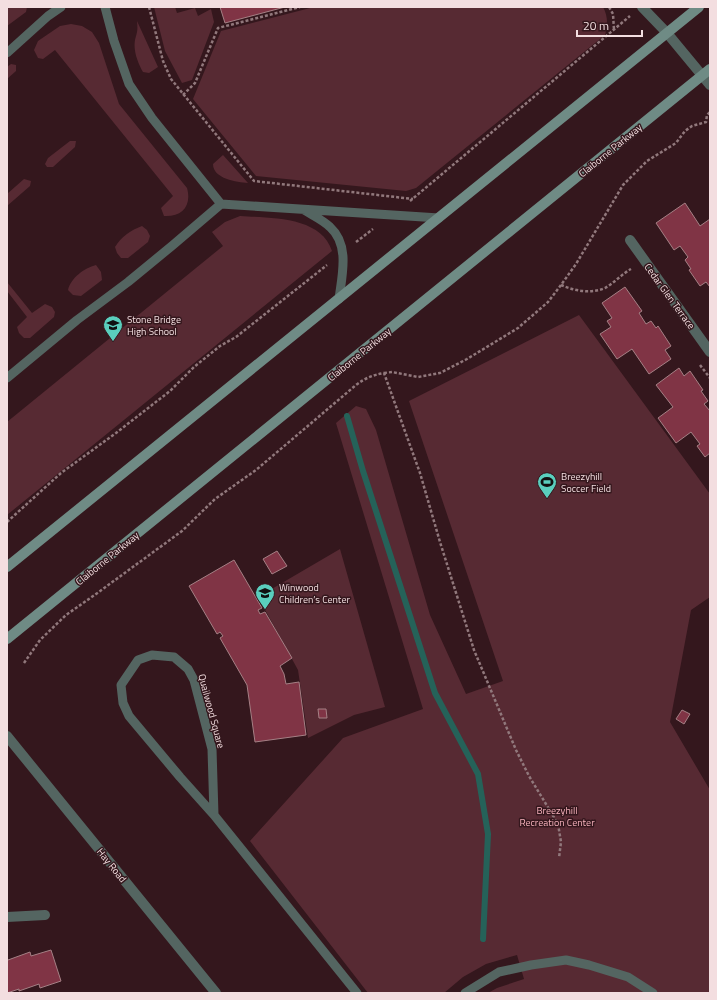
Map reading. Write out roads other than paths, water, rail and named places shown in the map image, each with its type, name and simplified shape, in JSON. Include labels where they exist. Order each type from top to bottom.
[{"type":"main road","points":[[7,568],[699,7]]},
{"type":"main road","name":"Claiborne Parkway","points":[[7,639],[706,72]]},
{"type":"street","points":[[639,9],[667,33],[706,72],[710,85]]},
{"type":"street","name":"Cedar Glen Terrace","points":[[630,240],[710,352]]},
{"type":"street","name":"Hay Road","points":[[7,736],[216,993]]},
{"type":"street","points":[[7,918],[45,915]]},
{"type":"lane","points":[[7,53],[48,16],[62,7]]},
{"type":"lane","points":[[105,7],[114,41],[129,84],[152,118],[221,204]]},
{"type":"lane","points":[[7,378],[77,320],[168,250],[221,204],[439,218]]},
{"type":"lane","points":[[302,209],[330,227],[340,241],[344,263],[339,298]]},
{"type":"lane","name":"Quailwood Square","points":[[214,816],[212,749],[194,680],[188,668],[174,656],[152,655],[138,660],[122,685],[123,703],[129,716],[214,816],[357,993]]},
{"type":"lane","points":[[465,993],[499,972],[531,965],[566,960],[589,965],[628,977],[653,993]]},
{"type":"waterway","points":[[347,416],[363,471],[435,693],[478,774],[488,834],[483,939]]},
{"type":"place","name":"Stone Bridge High School","points":[[113,342]]},
{"type":"place","name":"Breezyhill Soccer Field","points":[[547,499]]},
{"type":"place","name":"Winwood Children’s Center","points":[[265,610]]},
{"type":"park label","name":"Breezyhill Recreation Center","points":[[557,816]]}]
